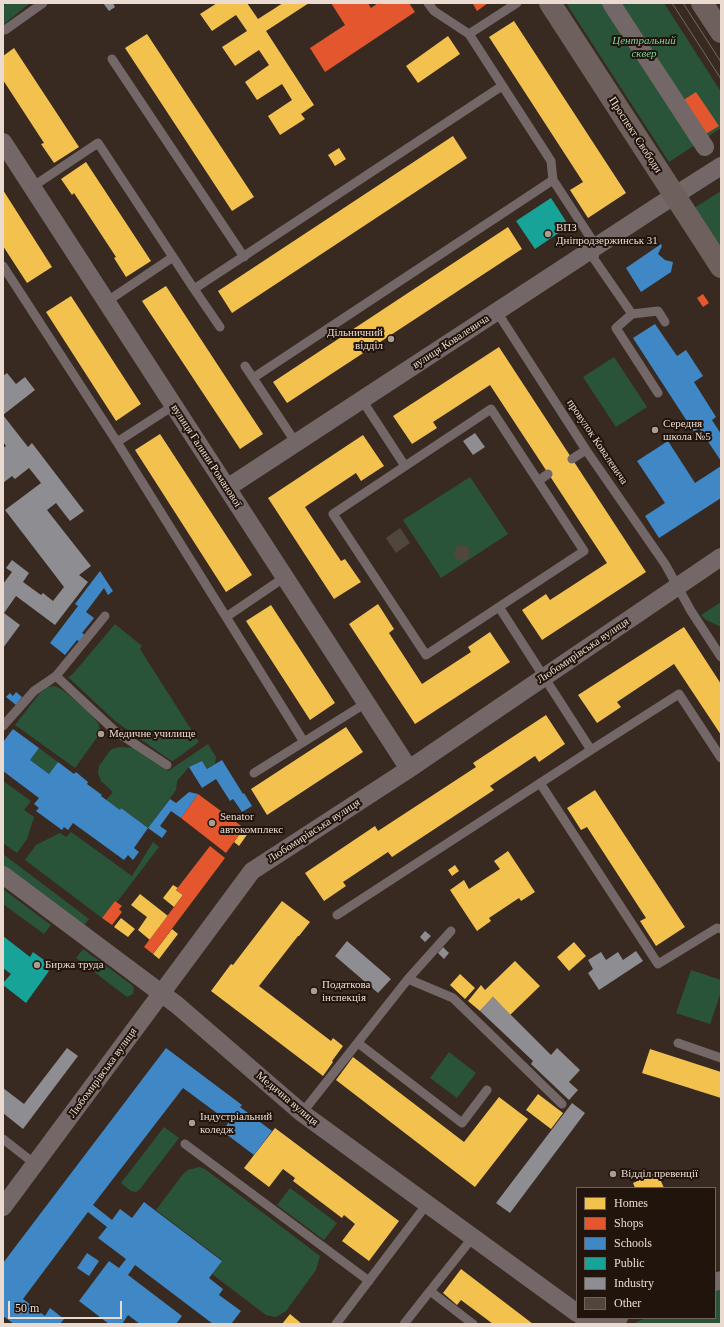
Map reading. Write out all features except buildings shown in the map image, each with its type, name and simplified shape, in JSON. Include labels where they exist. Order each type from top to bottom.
[{"type":"main road","name":"Проспект Свободи","points":[[550,3],[721,267]]},
{"type":"main road","points":[[702,3],[721,32]]},
{"type":"street","points":[[611,3],[705,148]]},
{"type":"street","name":"вулиця Галини Романової","points":[[3,142],[409,769]]},
{"type":"street","name":"вулиця Ковалевича","points":[[227,488],[596,246],[721,166]]},
{"type":"street","name":"Любомирівська вулиця","points":[[3,1207],[252,871],[409,769],[721,557]]},
{"type":"street","name":"Медична вулиця","points":[[3,875],[183,1010],[302,1113],[576,1312]]},
{"type":"street","points":[[605,1324],[617,1319]]},
{"type":"lane","points":[[5,30],[44,3]]},
{"type":"lane","points":[[428,3],[434,11],[469,34],[550,161],[553,180],[596,246],[594,259],[632,314]]},
{"type":"lane","points":[[469,34],[517,3]]},
{"type":"lane","points":[[112,59],[244,256]]},
{"type":"lane","points":[[194,289],[502,86]]},
{"type":"lane","points":[[32,187],[98,143],[220,327]]},
{"type":"lane","points":[[253,378],[553,180]]},
{"type":"lane","points":[[106,302],[173,257]]},
{"type":"lane","points":[[3,266],[117,442],[304,742]]},
{"type":"lane","points":[[658,393],[616,328],[632,314],[658,311],[665,322]]},
{"type":"lane","name":"провулок Ковалевича","points":[[497,312],[586,450],[665,564],[691,611],[721,657]]},
{"type":"lane","points":[[245,366],[296,443]]},
{"type":"lane","points":[[362,400],[405,466]]},
{"type":"lane","points":[[117,442],[174,406]]},
{"type":"lane","points":[[491,409],[538,481],[584,551],[426,655],[333,514],[491,409]]},
{"type":"lane","points":[[572,459],[586,450]]},
{"type":"lane","points":[[538,481],[548,474]]},
{"type":"lane","points":[[226,617],[285,577]]},
{"type":"lane","points":[[499,607],[591,750]]},
{"type":"lane","points":[[3,726],[34,691],[56,676],[105,616]]},
{"type":"lane","points":[[56,676],[115,731],[167,765]]},
{"type":"lane","points":[[337,915],[679,694],[721,758]]},
{"type":"lane","points":[[254,773],[366,703]]},
{"type":"lane","points":[[540,783],[658,964],[717,928],[721,929]]},
{"type":"lane","points":[[302,1113],[408,979],[451,931]]},
{"type":"lane","points":[[408,979],[453,998],[562,1104]]},
{"type":"lane","points":[[358,1043],[462,1123],[488,1090]]},
{"type":"lane","points":[[678,1043],[721,1058]]},
{"type":"lane","points":[[3,1139],[35,1164]]},
{"type":"lane","points":[[185,1144],[369,1281]]},
{"type":"lane","points":[[336,1324],[427,1204]]},
{"type":"lane","points":[[404,1324],[473,1237]]},
{"type":"lane","points":[[430,1291],[473,1324]]},
{"type":"green space","points":[[8,3],[30,3],[3,25],[3,6]]},
{"type":"green space","name":"Центральний сквер","points":[[566,3],[664,3],[721,92],[721,128],[669,162]]},
{"type":"green space","points":[[721,191],[721,248],[694,208]]},
{"type":"green space","points":[[614,357],[647,407],[616,427],[583,377]]},
{"type":"green space","points":[[470,477],[508,534],[441,578],[403,520]]},
{"type":"green space","points":[[721,602],[721,627],[706,620],[701,615]]},
{"type":"green space","points":[[115,624],[142,646],[140,649],[199,742],[173,761],[115,721],[68,677],[72,675]]},
{"type":"green space","points":[[55,686],[63,690],[90,713],[98,723],[100,729],[100,733],[75,768],[15,725],[40,693],[48,687]]},
{"type":"green space","points":[[208,744],[216,757],[215,764],[207,769],[202,761],[189,767],[177,781],[176,790],[148,828],[121,808],[120,810],[106,800],[113,792],[101,781],[98,773],[99,766],[112,749],[119,747],[139,748],[168,771]]},
{"type":"green space","points":[[39,748],[58,762],[49,774],[30,760]]},
{"type":"green space","points":[[3,781],[31,801],[24,810],[34,817],[27,839],[17,853],[3,843]]},
{"type":"green space","points":[[71,832],[132,876],[153,842],[159,847],[117,902],[115,901],[102,918],[25,860],[36,845],[60,833],[66,837]]},
{"type":"green space","points":[[3,854],[89,919],[82,928],[3,868]]},
{"type":"green space","points":[[3,889],[51,925],[44,934],[3,904]]},
{"type":"green space","points":[[83,949],[132,985],[134,988],[133,994],[127,997],[76,958]]},
{"type":"green space","points":[[691,970],[721,980],[721,992],[710,1024],[676,1013]]},
{"type":"green space","points":[[449,1052],[476,1073],[457,1098],[430,1078]]},
{"type":"green space","points":[[164,1127],[179,1138],[140,1189],[136,1192],[131,1191],[121,1183]]},
{"type":"green space","points":[[199,1167],[205,1169],[320,1256],[316,1270],[286,1311],[276,1317],[266,1315],[212,1274],[222,1260],[156,1210],[183,1174],[188,1170]]},
{"type":"green space","points":[[290,1188],[337,1223],[324,1240],[277,1205]]},
{"type":"green space","points":[[721,1285],[721,1324],[632,1324],[644,1319],[716,1319],[716,1288]]},
{"type":"tram line","points":[[672,3],[721,79]]},
{"type":"tram line","points":[[683,3],[721,62]]},
{"type":"place","name":"ВПЗ Дніпродзержинськ 31","points":[[548,234]]},
{"type":"place","name":"Дільничний відділ","points":[[391,339]]},
{"type":"place","name":"Середня школа №5","points":[[655,430]]},
{"type":"place","name":"Медичне училище","points":[[101,734]]},
{"type":"place","name":"Senator автокомплекс","points":[[212,823]]},
{"type":"place","name":"Биржа труда","points":[[37,965]]},
{"type":"place","name":"Податкова інспекція","points":[[314,991]]},
{"type":"place","name":"Індустріальний коледж","points":[[192,1123]]},
{"type":"place","name":"Відділ превенції","points":[[613,1174]]}]
